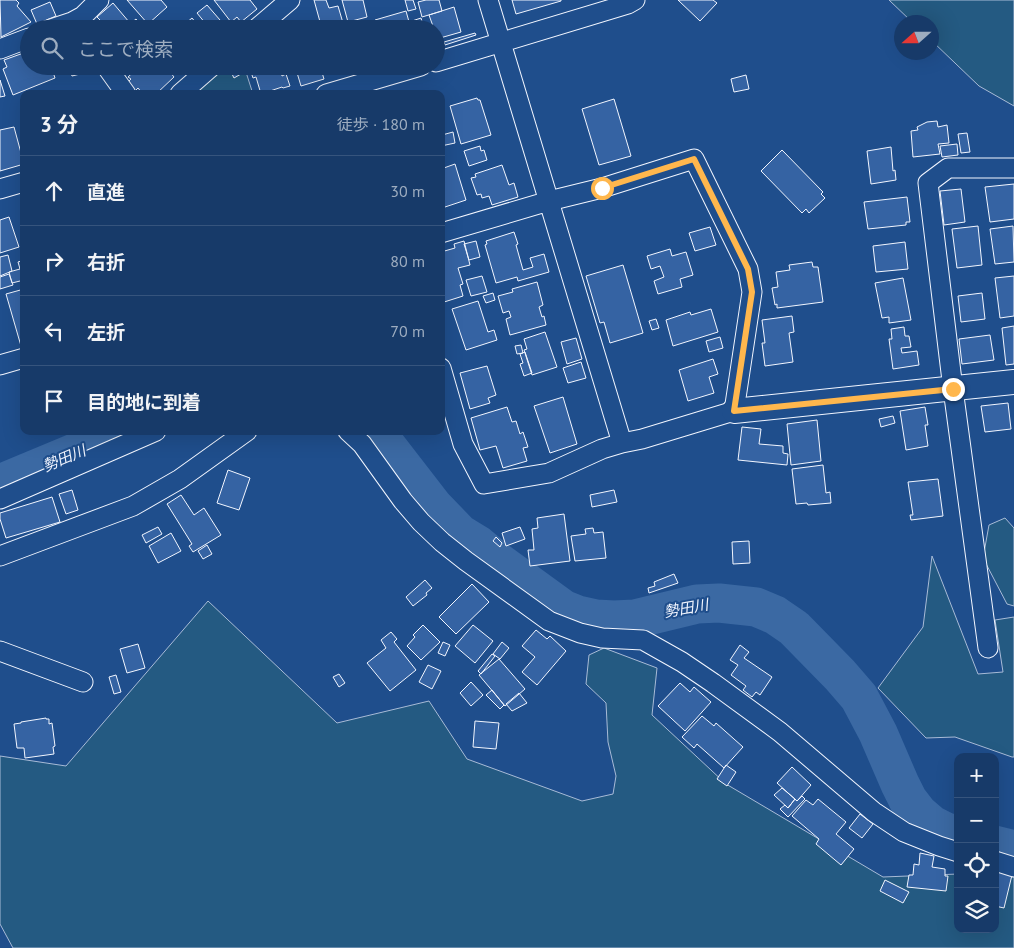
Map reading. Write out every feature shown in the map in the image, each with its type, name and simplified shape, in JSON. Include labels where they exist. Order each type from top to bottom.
[{"type":"street","points":[[79,20],[99,0]]},
{"type":"street","points":[[267,20],[290,0]]},
{"type":"street","points":[[488,0],[622,443]]},
{"type":"street","points":[[445,59],[628,4],[634,0]]},
{"type":"street","points":[[0,49],[20,41]]},
{"type":"street","points":[[112,75],[123,90]]},
{"type":"street","points":[[185,90],[202,75]]},
{"type":"street","points":[[340,90],[390,75]]},
{"type":"street","points":[[445,232],[548,201],[602,188],[694,159],[748,269],[752,292],[734,411]]},
{"type":"street","points":[[988,648],[953,389],[928,183],[948,168],[1014,168]]},
{"type":"street","points":[[0,189],[20,183]]},
{"type":"street","points":[[0,365],[20,359]]},
{"type":"street","points":[[445,382],[463,444],[484,484],[549,473],[602,449],[734,411],[1014,382]]},
{"type":"street","points":[[0,499],[147,435]]},
{"type":"street","points":[[0,556],[133,506],[180,479],[241,435]]},
{"type":"street","points":[[352,435],[362,444],[403,501],[421,522],[466,561],[549,622],[580,633],[602,638],[644,640],[682,662],[780,732],[874,812],[904,832],[954,851]]},
{"type":"street","points":[[0,651],[83,682]]},
{"type":"street","points":[[999,863],[1014,867]]},
{"type":"shaded area","points":[[889,0],[1014,0],[1014,106],[979,86],[939,48],[939,15],[905,15]]},
{"type":"shaded area","points":[[215,75],[247,75],[252,90],[199,90]]},
{"type":"shaded area","points":[[1005,518],[1014,528],[1014,606],[1007,604],[983,558],[989,525]]},
{"type":"shaded area","points":[[932,556],[978,674],[1003,672],[995,620],[1014,617],[1014,757],[955,737],[926,738],[878,688],[923,627]]},
{"type":"shaded area","points":[[208,601],[337,723],[429,701],[467,759],[582,801],[613,794],[616,776],[608,742],[606,703],[586,684],[589,655],[604,648],[657,668],[652,715],[726,784],[883,877],[954,874],[954,933],[999,933],[999,873],[1014,872],[1014,948],[13,948],[0,924],[0,756],[66,766]]},
{"type":"building","points":[[0,0],[16,0],[19,3],[17,6],[29,20],[20,20],[20,28],[1,37]]},
{"type":"building","points":[[127,0],[161,0],[167,7],[152,20],[144,20]]},
{"type":"building","points":[[214,0],[250,0],[257,9],[243,20],[239,20],[237,17],[229,20]]},
{"type":"building","points":[[314,0],[326,0],[329,8],[338,6],[342,20],[320,20]]},
{"type":"building","points":[[342,0],[363,0],[367,17],[347,20]]},
{"type":"building","points":[[405,0],[413,0],[416,9],[408,11]]},
{"type":"building","points":[[439,0],[442,11],[422,17],[418,2]]},
{"type":"building","points":[[512,0],[561,0],[561,1],[516,14]]},
{"type":"building","points":[[678,0],[713,0],[717,3],[700,21]]},
{"type":"building","points":[[50,2],[56,16],[46,20],[35,20],[31,10]]},
{"type":"building","points":[[113,3],[127,20],[100,20],[97,17]]},
{"type":"building","points":[[207,5],[220,20],[203,20],[197,13]]},
{"type":"building","points":[[454,7],[461,32],[445,37],[445,20],[431,20],[429,15]]},
{"type":"building","points":[[406,11],[408,20],[375,20]]},
{"type":"building","points":[[475,33],[476,35],[445,45],[445,42]]},
{"type":"building","points":[[20,54],[20,75],[54,75],[55,78],[25,90],[20,90],[20,92],[13,95],[3,69],[7,67],[4,60]]},
{"type":"building","points":[[130,75],[172,75],[174,77],[160,90],[140,90],[138,88],[134,90],[128,82],[131,79],[128,77]]},
{"type":"building","points":[[252,75],[286,75],[290,86],[273,90],[260,90],[256,77],[253,78]]},
{"type":"building","points":[[298,75],[323,75],[324,79],[301,86]]},
{"type":"building","points":[[746,75],[749,89],[734,92],[731,79]]},
{"type":"building","points":[[0,80],[5,96],[0,97]]},
{"type":"building","points":[[477,98],[480,100],[491,135],[461,144],[450,106]]},
{"type":"building","points":[[614,99],[631,156],[599,165],[582,109]]},
{"type":"building","points":[[937,121],[938,127],[947,125],[949,143],[938,144],[940,154],[913,157],[911,131],[918,130],[917,127],[927,122]]},
{"type":"building","points":[[14,127],[20,149],[20,165],[0,171],[0,130]]},
{"type":"building","points":[[453,132],[455,143],[445,145],[445,134]]},
{"type":"building","points":[[967,133],[970,152],[961,153],[958,134]]},
{"type":"building","points":[[957,144],[958,155],[942,157],[940,146]]},
{"type":"building","points":[[480,146],[481,151],[484,150],[487,160],[469,166],[464,151]]},
{"type":"building","points":[[891,147],[893,171],[895,170],[896,180],[871,184],[867,151]]},
{"type":"building","points":[[782,150],[823,192],[821,194],[825,198],[809,213],[806,209],[802,213],[761,171]]},
{"type":"building","points":[[455,164],[466,200],[445,207],[445,168]]},
{"type":"building","points":[[502,165],[509,185],[514,183],[518,197],[492,205],[489,196],[482,198],[481,194],[477,195],[471,178],[476,177],[475,174]]},
{"type":"building","points":[[1014,184],[1014,219],[990,222],[985,187]]},
{"type":"building","points":[[961,189],[965,222],[944,225],[940,191]]},
{"type":"building","points":[[907,197],[910,222],[906,222],[906,225],[868,229],[864,202]]},
{"type":"building","points":[[9,217],[19,247],[0,253],[0,220]]},
{"type":"building","points":[[978,226],[982,265],[957,268],[952,229]]},
{"type":"building","points":[[1013,226],[1014,262],[995,264],[990,229]]},
{"type":"building","points":[[710,227],[716,245],[695,251],[689,233]]},
{"type":"building","points":[[514,232],[523,270],[533,267],[530,258],[544,254],[549,272],[518,281],[517,277],[496,283],[485,245],[487,244],[486,241]]},
{"type":"building","points":[[464,241],[470,265],[458,268],[463,284],[460,285],[463,296],[445,302],[445,251],[455,248],[454,244]]},
{"type":"building","points":[[476,241],[480,257],[469,260],[464,244]]},
{"type":"building","points":[[905,242],[908,269],[876,272],[873,246]]},
{"type":"building","points":[[670,249],[672,256],[686,252],[693,275],[680,279],[682,287],[658,294],[654,281],[664,277],[660,266],[651,269],[647,256]]},
{"type":"building","points":[[8,255],[12,271],[0,276],[0,257]]},
{"type":"building","points":[[812,262],[813,267],[818,267],[823,302],[777,308],[772,288],[778,287],[776,272],[790,270],[789,265]]},
{"type":"building","points":[[623,265],[643,333],[610,343],[604,322],[600,323],[586,276]]},
{"type":"building","points":[[20,269],[20,281],[12,283],[9,272]]},
{"type":"building","points":[[9,274],[13,285],[0,289],[0,277]]},
{"type":"building","points":[[482,276],[487,292],[471,296],[466,280]]},
{"type":"building","points":[[1014,276],[1014,316],[1000,318],[995,278]]},
{"type":"building","points":[[903,278],[911,320],[889,323],[889,317],[882,318],[875,283]]},
{"type":"building","points":[[537,282],[543,305],[539,307],[546,325],[510,335],[506,319],[511,317],[509,311],[503,313],[498,296],[513,292],[512,289]]},
{"type":"building","points":[[20,290],[20,343],[6,294]]},
{"type":"building","points":[[493,293],[495,300],[486,303],[483,296]]},
{"type":"building","points":[[982,293],[985,319],[961,322],[958,296]]},
{"type":"building","points":[[478,301],[488,332],[494,330],[497,340],[466,350],[452,309]]},
{"type":"building","points":[[711,309],[718,332],[673,346],[666,320],[690,312],[691,315]]},
{"type":"building","points":[[792,316],[794,332],[789,333],[793,362],[765,366],[762,320]]},
{"type":"building","points":[[656,319],[659,328],[652,330],[649,321]]},
{"type":"building","points":[[1014,326],[1014,364],[1006,365],[1002,328]]},
{"type":"building","points":[[904,327],[905,336],[909,336],[911,347],[901,348],[902,353],[917,351],[919,365],[893,369],[889,339],[892,339],[891,329]]},
{"type":"building","points":[[545,332],[557,367],[532,375],[524,350],[527,349],[524,339]]},
{"type":"building","points":[[990,335],[994,360],[962,364],[959,339]]},
{"type":"building","points":[[720,337],[723,348],[709,352],[706,341]]},
{"type":"building","points":[[576,338],[582,359],[567,364],[561,342]]},
{"type":"building","points":[[521,345],[523,353],[517,354],[515,346]]},
{"type":"building","points":[[525,352],[532,373],[524,376],[520,364],[523,363],[520,354]]},
{"type":"building","points":[[713,359],[718,374],[709,377],[714,393],[688,401],[679,370]]},
{"type":"building","points":[[581,362],[586,378],[568,383],[563,368]]},
{"type":"building","points":[[487,366],[496,395],[488,398],[490,403],[470,409],[460,373]]},
{"type":"building","points":[[563,397],[577,444],[550,453],[534,406]]},
{"type":"building","points":[[1008,403],[1011,429],[985,432],[981,406]]},
{"type":"building","points":[[507,407],[512,422],[516,421],[520,434],[523,432],[528,447],[523,448],[527,461],[503,468],[496,446],[480,450],[471,418]]},
{"type":"building","points":[[925,407],[928,425],[925,425],[928,446],[906,450],[900,411]]},
{"type":"building","points":[[893,416],[895,423],[881,427],[879,419]]},
{"type":"building","points":[[817,420],[821,461],[791,465],[787,424]]},
{"type":"building","points":[[742,427],[761,429],[759,444],[783,446],[783,453],[788,454],[787,465],[738,460]]},
{"type":"building","points":[[823,465],[826,493],[830,492],[831,503],[796,504],[792,469]]},
{"type":"building","points":[[228,470],[250,478],[239,510],[217,503]]},
{"type":"building","points":[[938,479],[943,516],[911,520],[910,515],[913,515],[908,482]]},
{"type":"building","points":[[72,490],[78,510],[66,514],[59,494]]},
{"type":"building","points":[[614,490],[617,502],[592,507],[590,495]]},
{"type":"building","points":[[181,495],[194,515],[204,508],[221,535],[193,552],[189,546],[192,544],[167,504]]},
{"type":"building","points":[[52,497],[60,522],[6,538],[0,513]]},
{"type":"building","points":[[564,514],[570,561],[530,566],[528,550],[534,550],[532,529],[538,528],[537,518]]},
{"type":"building","points":[[158,527],[162,534],[146,543],[142,535]]},
{"type":"building","points":[[520,527],[525,539],[506,546],[502,533]]},
{"type":"building","points":[[593,528],[594,533],[603,532],[606,558],[575,561],[571,536],[586,534],[585,529]]},
{"type":"building","points":[[171,533],[181,551],[158,563],[149,546]]},
{"type":"building","points":[[496,537],[502,543],[500,547],[493,541]]},
{"type":"building","points":[[749,541],[750,563],[733,564],[732,542]]},
{"type":"building","points":[[207,545],[212,554],[203,559],[198,551]]},
{"type":"building","points":[[674,574],[678,583],[649,593],[648,588],[655,586],[654,582]]},
{"type":"building","points":[[425,580],[432,588],[426,593],[427,595],[413,606],[406,597]]},
{"type":"building","points":[[472,584],[489,602],[456,634],[439,617]]},
{"type":"building","points":[[423,625],[440,642],[421,660],[407,646],[415,637],[413,635]]},
{"type":"building","points":[[473,625],[493,641],[475,663],[455,646]]},
{"type":"building","points":[[536,630],[547,639],[550,636],[566,651],[537,685],[522,672],[535,657],[522,646]]},
{"type":"building","points":[[391,632],[397,639],[394,642],[416,670],[390,691],[367,663],[386,648],[381,640]]},
{"type":"building","points":[[443,642],[450,645],[445,656],[438,653]]},
{"type":"building","points":[[502,642],[509,648],[500,659],[493,654]]},
{"type":"building","points":[[138,644],[145,668],[127,673],[120,649]]},
{"type":"building","points":[[740,645],[749,652],[744,658],[772,677],[760,695],[756,692],[752,697],[743,690],[746,686],[731,675],[738,665],[730,660]]},
{"type":"building","points":[[492,654],[495,656],[481,674],[478,671]]},
{"type":"building","points":[[499,659],[525,689],[505,706],[479,675]]},
{"type":"building","points":[[428,665],[441,671],[432,689],[419,682]]},
{"type":"building","points":[[339,674],[345,683],[339,687],[333,677]]},
{"type":"building","points":[[116,675],[121,692],[114,694],[109,677]]},
{"type":"building","points":[[471,682],[483,695],[471,706],[460,693]]},
{"type":"building","points":[[680,683],[690,692],[694,687],[711,702],[685,731],[658,706]]},
{"type":"building","points":[[492,690],[504,705],[500,709],[486,695]]},
{"type":"building","points":[[519,693],[527,703],[512,711],[506,704]]},
{"type":"building","points":[[702,716],[714,726],[716,723],[743,747],[724,768],[697,744],[694,748],[682,737]]},
{"type":"building","points":[[49,719],[49,724],[52,723],[55,746],[53,747],[54,754],[25,758],[24,748],[17,748],[14,724]]},
{"type":"building","points":[[475,721],[499,723],[496,749],[473,747]]},
{"type":"building","points":[[726,765],[736,772],[727,786],[717,779]]},
{"type":"building","points":[[792,767],[811,785],[797,801],[777,783]]},
{"type":"building","points":[[782,788],[795,799],[788,808],[774,795]]},
{"type":"building","points":[[802,796],[805,799],[788,817],[780,809],[785,805],[788,808],[795,799],[797,801]]},
{"type":"building","points":[[818,799],[846,822],[836,834],[854,849],[841,865],[816,844],[819,839],[792,816],[806,800],[813,805]]},
{"type":"building","points":[[860,814],[873,824],[862,838],[849,828]]},
{"type":"building","points":[[920,853],[934,856],[932,867],[945,869],[945,876],[948,876],[946,891],[907,887],[909,875],[913,875],[914,864],[919,865]]},
{"type":"building","points":[[999,871],[1012,875],[1004,908],[999,907]]},
{"type":"building","points":[[885,880],[909,892],[903,903],[880,891]]},
{"type":"waterway","name":"勢田川","points":[[0,484],[117,435]]},
{"type":"waterway","name":"勢田川","points":[[378,435],[433,506],[460,534],[478,545],[563,609],[596,619],[614,620],[635,619],[697,604],[719,603],[756,607],[775,615],[794,628],[859,697],[878,733],[908,800],[918,813],[932,825],[954,834]]},
{"type":"waterway","name":"勢田川","points":[[999,846],[1014,850]]},
{"type":"route","points":[[602,188],[694,159],[748,269],[752,292],[734,411],[953,389]]}]
